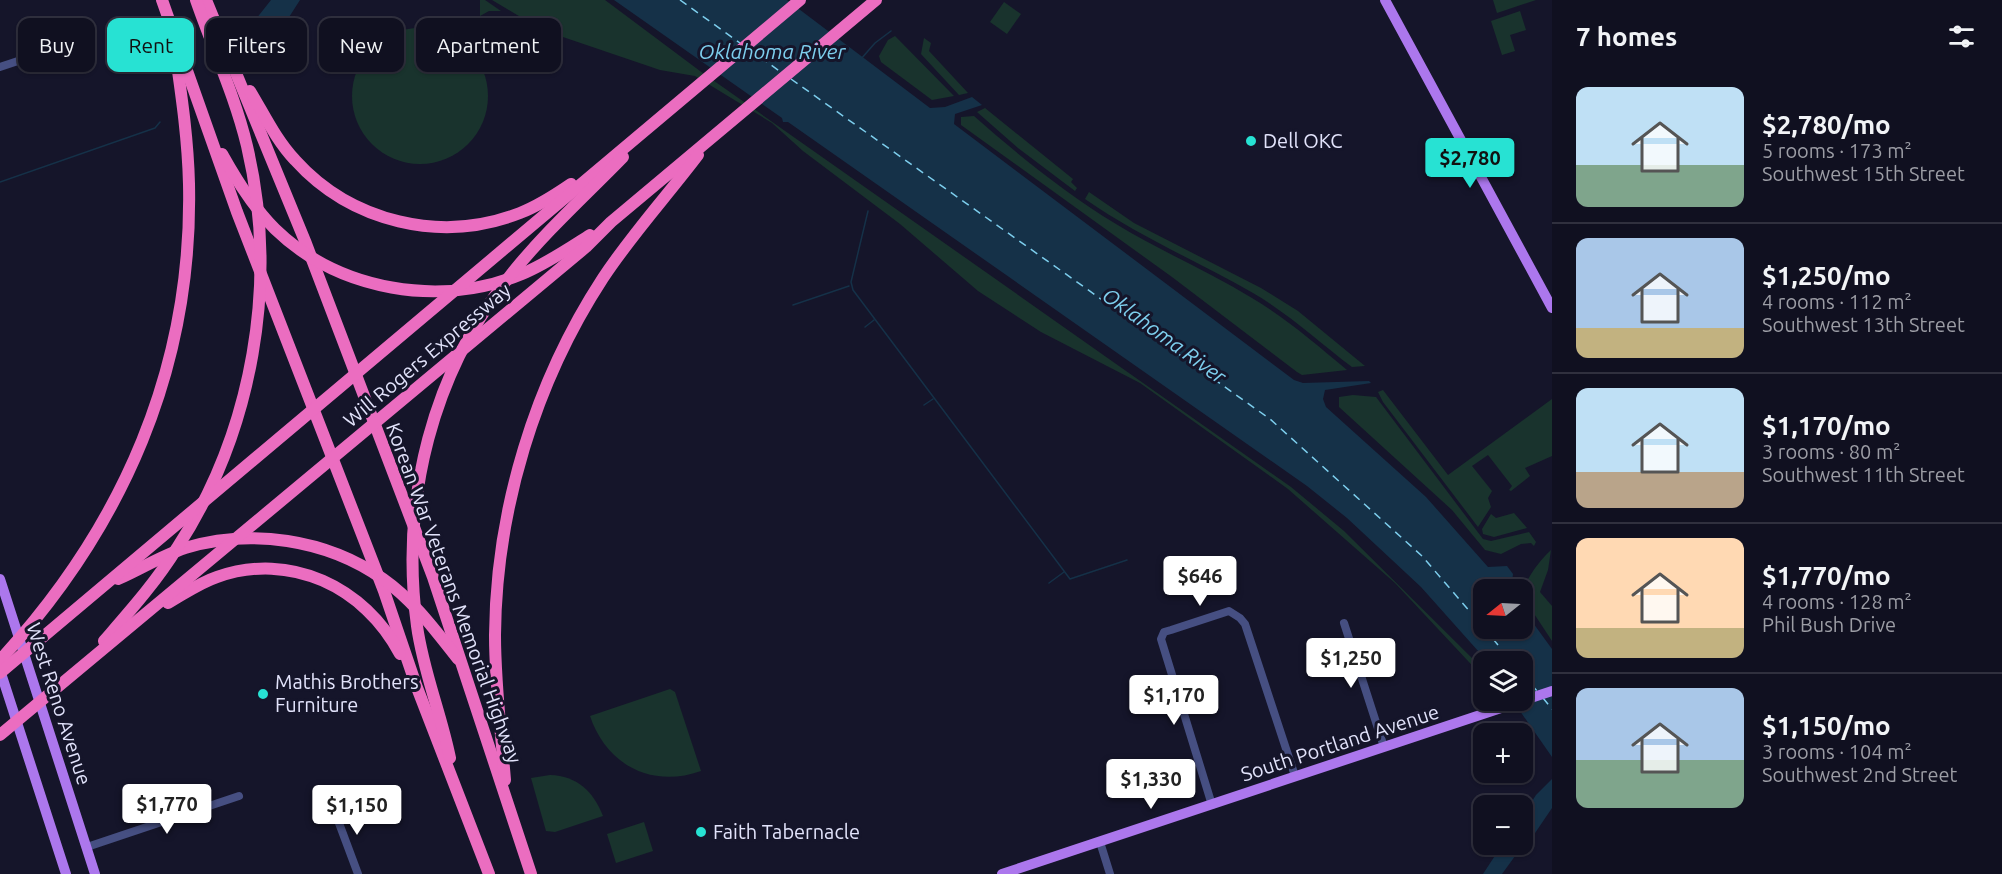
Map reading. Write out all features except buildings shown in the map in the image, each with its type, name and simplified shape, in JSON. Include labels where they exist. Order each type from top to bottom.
[{"type":"highway","points":[[162,0],[168,18]]},
{"type":"highway","points":[[84,665],[147,591],[189,530],[230,440],[255,342],[261,261],[256,190],[238,112],[196,0]]},
{"type":"highway","points":[[206,0],[214,18]]},
{"type":"highway","name":"Will Rogers Expressway","points":[[132,568],[246,466],[800,0]]},
{"type":"highway","name":"Will Rogers Expressway","points":[[2,734],[426,381],[611,222],[876,0]]},
{"type":"highway","points":[[0,660],[77,566],[115,503],[148,428],[169,357],[184,275],[189,196],[186,134],[178,72]]},
{"type":"highway","points":[[187,72],[237,212],[489,874]]},
{"type":"highway","name":"Korean War Veterans Memorial Highway","points":[[237,72],[305,242],[433,577],[531,874]]},
{"type":"highway","points":[[239,72],[281,142],[306,171],[346,201],[391,220],[440,227],[472,225],[505,218],[540,203],[608,161]]},
{"type":"highway","points":[[203,118],[236,178],[266,219],[296,246],[342,273],[387,287],[434,292],[464,290],[512,278],[549,261],[611,222]]},
{"type":"highway","points":[[458,794],[444,729],[423,658],[413,596],[411,538],[415,501],[432,423],[455,365],[483,314],[507,279],[542,238],[659,119]]},
{"type":"highway","points":[[507,799],[497,692],[496,616],[504,539],[521,459],[559,358],[591,297],[638,228],[713,136]]},
{"type":"highway","points":[[0,672],[103,586],[132,568],[202,544],[246,539],[294,542],[339,556],[383,579],[421,613],[464,667]]},
{"type":"highway","points":[[138,620],[205,582],[225,574],[263,568],[307,574],[344,591],[372,613],[391,637],[416,686]]},
{"type":"main road","points":[[1385,0],[1552,308]]},
{"type":"main road","name":"West Reno Avenue","points":[[0,579],[95,874]]},
{"type":"main road","points":[[0,672],[66,874]]},
{"type":"main road","name":"South Portland Avenue","points":[[1002,874],[1552,691]]},
{"type":"street","points":[[0,67],[18,61]]},
{"type":"street","points":[[1212,805],[1161,639],[1164,632],[1229,611],[1240,618],[1245,624],[1295,776]]},
{"type":"street","points":[[1344,623],[1384,747]]},
{"type":"street","points":[[87,847],[239,796]]},
{"type":"street","points":[[333,807],[358,874]]},
{"type":"street","points":[[1100,842],[1110,874]]},
{"type":"green space","points":[[480,0],[485,0],[501,11],[489,11],[480,16]]},
{"type":"green space","points":[[492,0],[605,0],[700,71],[1291,487],[1344,531],[1473,659],[1473,666],[1395,583],[1288,489],[1140,383],[1041,332],[978,291],[900,224],[803,151],[772,123],[695,76],[660,70],[561,36],[561,18],[522,18]]},
{"type":"green space","points":[[1493,0],[1536,0],[1497,13]]},
{"type":"green space","points":[[1004,2],[1021,14],[1007,34],[990,22]]},
{"type":"green space","points":[[1520,11],[1526,30],[1510,35],[1515,51],[1502,55],[1491,21]]},
{"type":"green space","points":[[416,29],[416,72],[483,72],[488,96],[486,109],[476,134],[468,144],[446,158],[420,164],[394,158],[372,144],[358,122],[352,96],[357,72],[404,72],[404,31]]},
{"type":"green space","points":[[895,36],[954,96],[932,100],[881,62],[879,56],[888,40]]},
{"type":"green space","points":[[924,38],[931,43],[929,51],[968,93],[959,95],[921,54]]},
{"type":"green space","points":[[985,108],[1073,179],[1071,182],[1077,188],[1075,191],[1018,148],[977,112]]},
{"type":"green space","points":[[974,116],[1078,200],[1133,234],[1265,306],[1347,370],[1302,375],[1297,372],[1172,277],[961,125],[961,117]]},
{"type":"green space","points":[[1089,192],[1134,223],[1261,288],[1298,311],[1365,366],[1352,367],[1266,301],[1105,212],[1085,199]]},
{"type":"green space","points":[[1383,390],[1448,475],[1552,399],[1552,456],[1525,468],[1530,476],[1511,491],[1509,490],[1512,486],[1488,455],[1472,466],[1492,491],[1488,498],[1491,507],[1478,527],[1383,402],[1378,392]]},
{"type":"green space","points":[[1353,395],[1376,397],[1483,539],[1491,541],[1529,532],[1536,542],[1534,546],[1531,543],[1521,544],[1501,554],[1485,550],[1452,510],[1339,407],[1339,397]]},
{"type":"green space","points":[[1514,513],[1527,528],[1494,537],[1483,534],[1482,529],[1491,514],[1496,518]]},
{"type":"green space","points":[[1551,550],[1548,570],[1540,592],[1552,606],[1552,641],[1533,612],[1533,579],[1529,579]]},
{"type":"green space","points":[[670,689],[675,692],[701,771],[683,776],[665,777],[648,774],[619,759],[597,733],[590,716]]},
{"type":"green space","points":[[550,775],[568,778],[583,786],[594,799],[603,816],[555,832],[546,831],[531,778]]},
{"type":"green space","points":[[644,822],[653,851],[616,863],[607,834]]},
{"type":"water","points":[[271,0],[300,0],[288,18],[257,18]]},
{"type":"water","name":"Oklahoma River","points":[[614,0],[787,0],[930,108],[945,107],[972,97],[982,105],[955,114],[954,124],[1294,380],[1303,383],[1369,381],[1371,383],[1325,390],[1323,399],[1326,407],[1426,497],[1488,567],[1507,566],[1513,574],[1512,579],[1473,579],[1473,639],[1533,639],[1533,623],[1552,649],[1552,757],[1533,730],[1533,723],[1528,723],[1520,711],[1533,711],[1533,651],[1478,651],[1421,587],[1347,518],[1307,486],[788,122],[783,122],[782,118]]},
{"type":"water","points":[[1552,779],[1552,808],[1533,836],[1533,800]]},
{"type":"water","points":[[1495,855],[1516,855],[1502,874],[1483,874]]},
{"type":"waterway","points":[[861,59],[875,43],[891,31]]},
{"type":"waterway","points":[[0,182],[155,128],[160,122]]},
{"type":"waterway","points":[[868,211],[851,282],[853,290],[1070,579],[1127,560]]},
{"type":"waterway","points":[[793,305],[849,286]]},
{"type":"waterway","points":[[865,327],[874,320]]},
{"type":"waterway","points":[[924,405],[933,399]]},
{"type":"waterway","points":[[1049,583],[1064,572]]},
{"type":"ferry route","points":[[680,0],[740,43]]},
{"type":"ferry route","points":[[749,49],[782,73]]},
{"type":"ferry route","points":[[791,79],[1270,419],[1422,556],[1473,615]]},
{"type":"ferry route","points":[[1493,639],[1503,651]]},
{"type":"ferry route","points":[[1533,686],[1538,692]]},
{"type":"ferry route","points":[[1543,698],[1552,709]]},
{"type":"place","name":"Dell OKC","points":[[1251,141]]},
{"type":"place","name":"Mathis Brothers Furniture","points":[[263,694]]},
{"type":"place","name":"Faith Tabernacle","points":[[701,832]]}]
